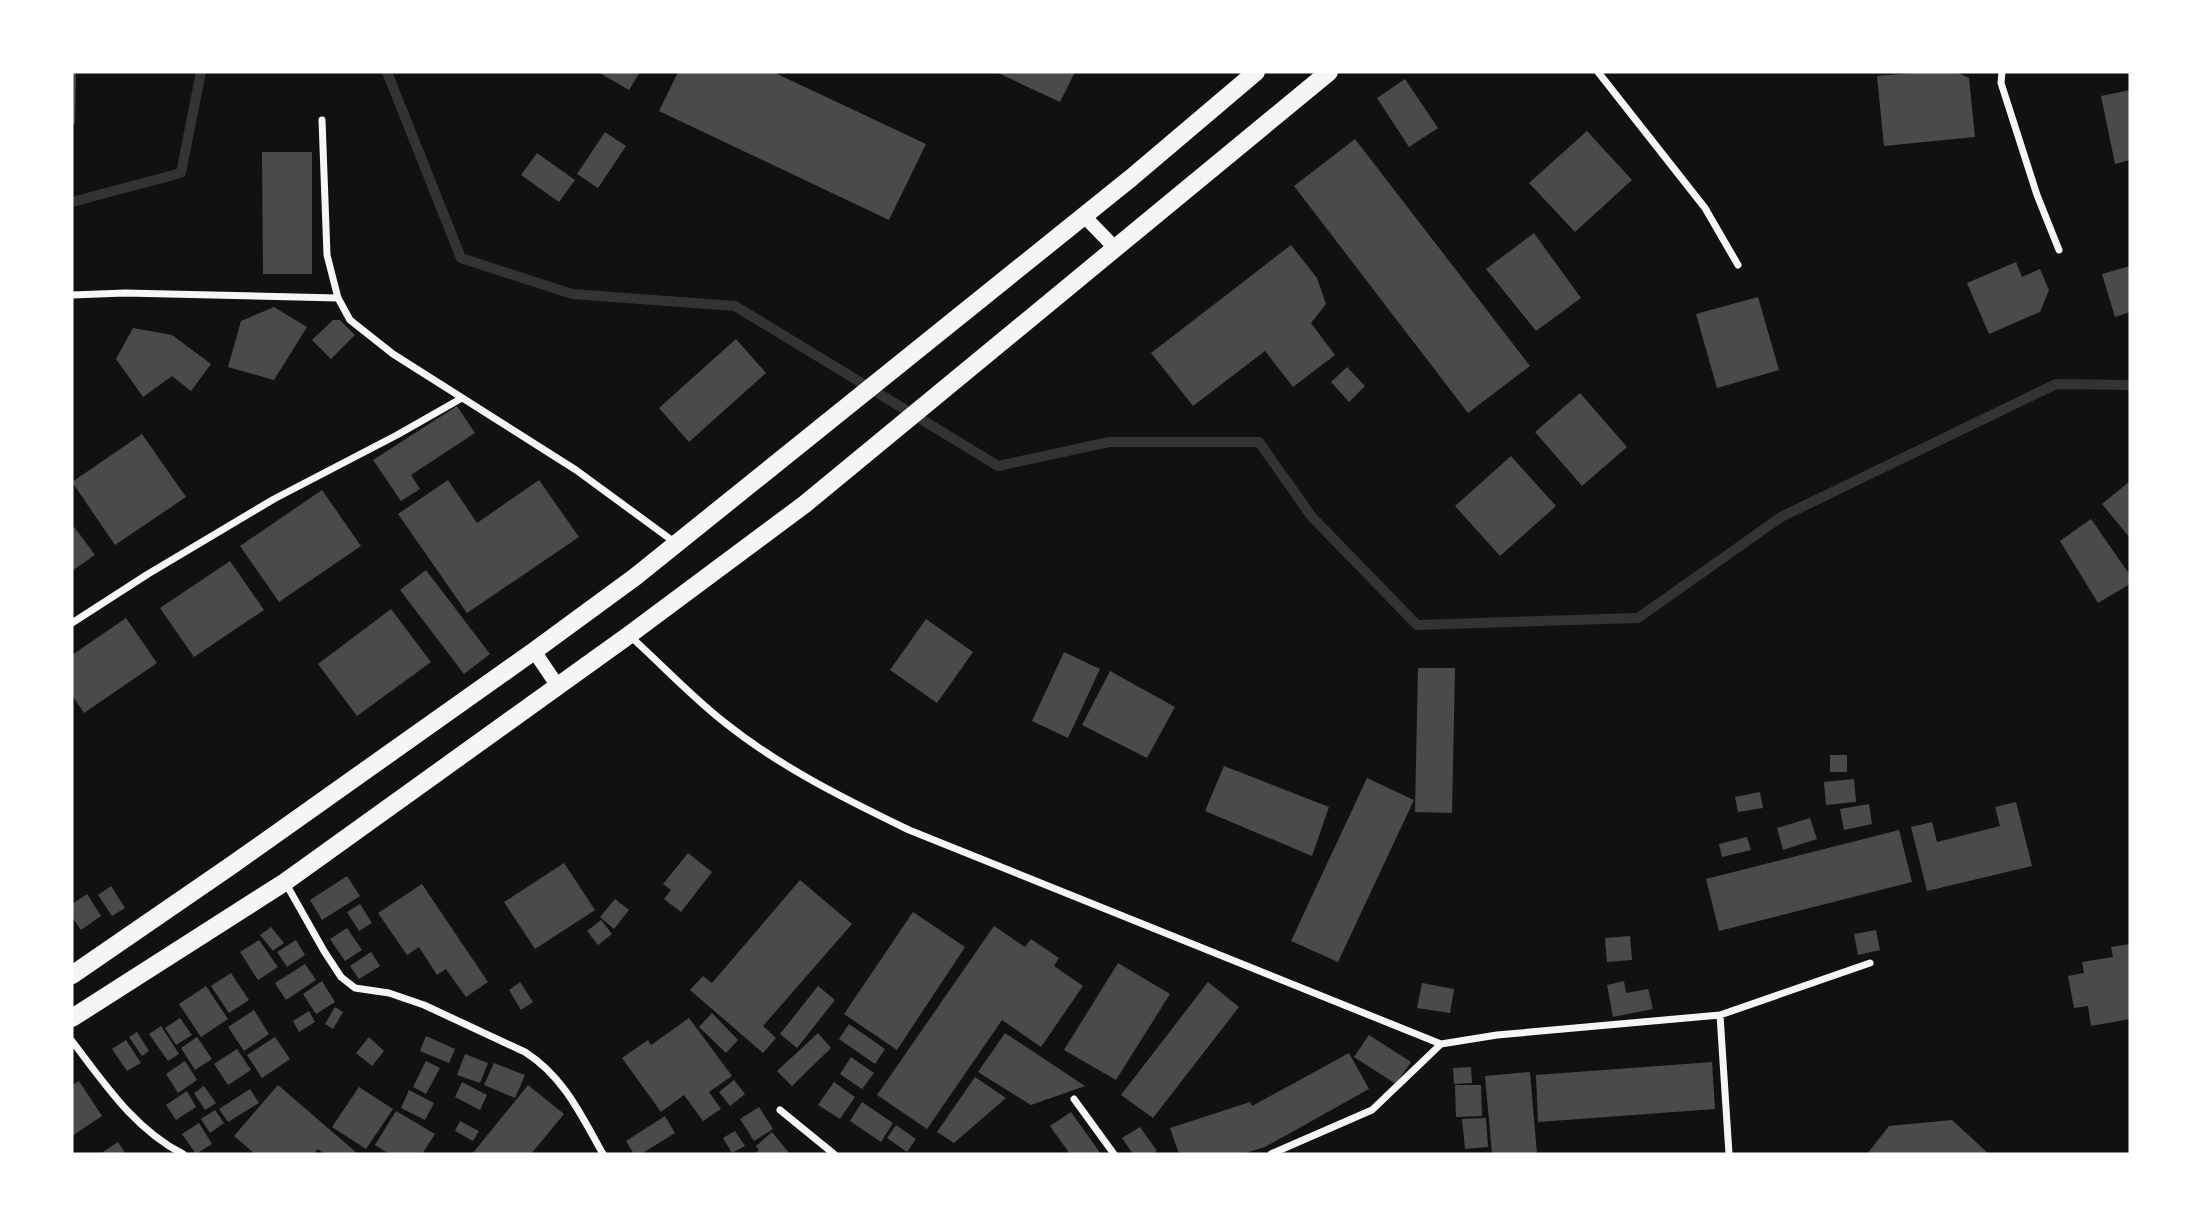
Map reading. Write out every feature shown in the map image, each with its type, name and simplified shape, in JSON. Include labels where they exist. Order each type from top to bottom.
[{"type":"main road","points":[[72,975],[534,651],[677,544],[1084,216],[1256,72]]},
{"type":"main road","points":[[72,1018],[285,882],[629,635],[805,503],[1329,72]]},
{"type":"main road","points":[[1084,216],[1116,249]]},
{"type":"main road","points":[[534,651],[557,685]]},
{"type":"street","points":[[1598,72],[1705,208],[1738,265]]},
{"type":"street","points":[[2002,72],[2001,83],[2037,195],[2059,250]]},
{"type":"street","points":[[323,120],[327,255],[338,298],[350,320],[393,354],[576,470],[677,544]]},
{"type":"street","points":[[72,295],[125,293],[338,298]]},
{"type":"street","points":[[72,624],[148,574],[274,499],[462,398]]},
{"type":"street","points":[[629,635],[724,722],[781,762],[841,796],[909,830],[1441,1044],[1497,1035],[1720,1015],[1870,963]]},
{"type":"street","points":[[285,882],[341,977],[355,988],[389,993],[424,1005],[538,1060],[566,1089],[603,1154]]},
{"type":"street","points":[[1720,1015],[1729,1154]]},
{"type":"street","points":[[72,1041],[133,1118],[164,1145],[183,1154]]},
{"type":"street","points":[[1270,1154],[1372,1110],[1441,1044]]},
{"type":"street","points":[[1074,1099],[1114,1154]]},
{"type":"street","points":[[780,1110],[834,1154]]},
{"type":"building","points":[[72,72],[76,72],[75,124],[72,124]]},
{"type":"building","points":[[598,72],[640,72],[629,90]]},
{"type":"building","points":[[678,72],[773,72],[926,144],[889,220],[659,111]]},
{"type":"building","points":[[996,72],[1075,72],[1060,102]]},
{"type":"building","points":[[1956,72],[1969,78],[1975,137],[1884,146],[1877,76]]},
{"type":"building","points":[[1405,79],[1438,128],[1409,147],[1377,98]]},
{"type":"building","points":[[2130,90],[2130,160],[2115,164],[2101,96]]},
{"type":"building","points":[[1587,131],[1632,180],[1575,232],[1529,183]]},
{"type":"building","points":[[605,132],[626,146],[598,188],[577,174]]},
{"type":"building","points":[[1355,139],[1530,366],[1468,413],[1294,186]]},
{"type":"building","points":[[262,152],[312,152],[312,274],[263,274]]},
{"type":"building","points":[[537,153],[575,180],[559,202],[521,175]]},
{"type":"building","points":[[1534,233],[1581,298],[1536,331],[1486,269]]},
{"type":"building","points":[[1291,245],[1317,278],[1326,304],[1311,323],[1335,355],[1293,387],[1265,351],[1193,406],[1151,353]]},
{"type":"building","points":[[2016,262],[2022,277],[2040,269],[2049,290],[2040,312],[1989,334],[1967,283]]},
{"type":"building","points":[[2130,266],[2130,312],[2115,317],[2102,274]]},
{"type":"building","points":[[1758,297],[1779,370],[1717,388],[1696,314]]},
{"type":"building","points":[[274,307],[307,327],[274,380],[228,367],[241,321]]},
{"type":"building","points":[[333,320],[340,320],[355,335],[331,359],[312,340]]},
{"type":"building","points":[[133,328],[172,335],[211,364],[191,391],[172,376],[143,397],[116,359]]},
{"type":"building","points":[[736,339],[766,373],[689,442],[659,408]]},
{"type":"building","points":[[1347,367],[1365,386],[1349,402],[1331,382]]},
{"type":"building","points":[[1580,393],[1627,447],[1582,486],[1535,432]]},
{"type":"building","points":[[457,406],[475,433],[411,475],[420,489],[401,501],[373,460]]},
{"type":"building","points":[[142,434],[186,497],[115,545],[72,482]]},
{"type":"building","points":[[1511,456],[1556,506],[1500,556],[1455,506]]},
{"type":"building","points":[[448,480],[477,523],[539,480],[579,537],[467,613],[398,514]]},
{"type":"building","points":[[2130,481],[2130,538],[2102,504]]},
{"type":"building","points":[[322,490],[361,546],[279,602],[240,546]]},
{"type":"building","points":[[2091,519],[2130,575],[2130,584],[2098,603],[2060,541]]},
{"type":"building","points":[[72,524],[95,555],[72,571]]},
{"type":"building","points":[[230,561],[264,610],[194,657],[160,608]]},
{"type":"building","points":[[426,570],[490,654],[464,674],[400,590]]},
{"type":"building","points":[[391,609],[431,662],[357,716],[318,664]]},
{"type":"building","points":[[126,618],[157,663],[84,713],[72,695],[72,655]]},
{"type":"building","points":[[926,619],[973,652],[937,703],[890,670]]},
{"type":"building","points":[[1064,652],[1100,669],[1068,738],[1032,721]]},
{"type":"building","points":[[1418,668],[1455,668],[1452,813],[1415,812]]},
{"type":"building","points":[[1110,671],[1175,707],[1147,758],[1082,725]]},
{"type":"building","points":[[1830,755],[1847,755],[1847,772],[1830,772]]},
{"type":"building","points":[[1224,766],[1329,807],[1312,856],[1205,811]]},
{"type":"building","points":[[1367,778],[1414,800],[1338,962],[1291,941]]},
{"type":"building","points":[[1854,779],[1856,802],[1826,805],[1824,782]]},
{"type":"building","points":[[1760,792],[1763,808],[1738,812],[1735,797]]},
{"type":"building","points":[[2016,802],[2032,866],[1927,891],[1911,827],[1932,822],[1937,842],[2000,826],[1995,807]]},
{"type":"building","points":[[1869,804],[1872,824],[1844,830],[1840,809]]},
{"type":"building","points":[[1810,818],[1817,839],[1783,850],[1777,828]]},
{"type":"building","points":[[1899,830],[1912,882],[1719,931],[1706,879]]},
{"type":"building","points":[[1747,837],[1751,850],[1722,857],[1719,844]]},
{"type":"building","points":[[688,853],[712,872],[681,912],[664,899],[671,890],[663,884]]},
{"type":"building","points":[[564,863],[595,910],[535,949],[504,902]]},
{"type":"building","points":[[347,876],[360,896],[322,920],[310,900]]},
{"type":"building","points":[[800,880],[852,924],[763,1026],[776,1038],[763,1053],[690,990],[703,976],[712,983]]},
{"type":"building","points":[[422,884],[488,982],[466,997],[446,969],[437,975],[419,947],[407,955],[378,913]]},
{"type":"building","points":[[111,886],[125,908],[112,916],[98,895]]},
{"type":"building","points":[[87,894],[101,916],[81,930],[72,917],[72,904]]},
{"type":"building","points":[[615,899],[629,910],[614,929],[600,917]]},
{"type":"building","points":[[360,904],[372,923],[359,931],[347,912]]},
{"type":"building","points":[[913,912],[965,947],[897,1050],[844,1014]]},
{"type":"building","points":[[601,920],[612,934],[598,945],[587,931]]},
{"type":"building","points":[[994,926],[1025,947],[1031,939],[1059,958],[1054,966],[1083,986],[1041,1047],[1002,1020],[927,1129],[877,1095]]},
{"type":"building","points":[[271,927],[284,943],[273,951],[260,935]]},
{"type":"building","points":[[347,928],[362,950],[345,961],[330,939]]},
{"type":"building","points":[[1876,930],[1880,950],[1858,955],[1854,934]]},
{"type":"building","points":[[1630,936],[1632,960],[1607,962],[1605,938]]},
{"type":"building","points":[[259,940],[278,967],[258,980],[240,952]]},
{"type":"building","points":[[296,940],[305,955],[287,967],[277,952]]},
{"type":"building","points":[[2130,944],[2130,1019],[2091,1026],[2088,1006],[2074,1008],[2068,976],[2084,973],[2082,962],[2113,957],[2111,947]]},
{"type":"building","points":[[371,952],[380,966],[359,979],[350,966]]},
{"type":"building","points":[[1118,963],[1170,994],[1116,1080],[1064,1050]]},
{"type":"building","points":[[305,964],[316,980],[286,1000],[275,983]]},
{"type":"building","points":[[231,973],[249,1000],[229,1013],[211,986]]},
{"type":"building","points":[[322,981],[335,1002],[316,1014],[303,994]]},
{"type":"building","points":[[1624,981],[1626,993],[1648,989],[1653,1009],[1613,1017],[1607,985]]},
{"type":"building","points":[[520,982],[533,1002],[521,1010],[509,990]]},
{"type":"building","points":[[1208,982],[1239,1007],[1153,1118],[1121,1095]]},
{"type":"building","points":[[1422,983],[1454,989],[1450,1013],[1417,1008]]},
{"type":"building","points":[[206,986],[228,1019],[201,1037],[179,1004]]},
{"type":"building","points":[[818,986],[835,1000],[797,1048],[780,1034]]},
{"type":"building","points":[[335,1007],[343,1012],[333,1029],[325,1024]]},
{"type":"building","points":[[254,1010],[269,1034],[244,1051],[228,1027]]},
{"type":"building","points":[[309,1011],[315,1022],[299,1032],[293,1021]]},
{"type":"building","points":[[712,1013],[738,1040],[726,1053],[699,1027]]},
{"type":"building","points":[[180,1018],[192,1035],[176,1045],[165,1028]]},
{"type":"building","points":[[689,1018],[732,1076],[709,1092],[721,1109],[703,1121],[684,1095],[661,1112],[622,1058],[648,1040],[651,1045]]},
{"type":"building","points":[[849,1024],[885,1049],[875,1064],[839,1039]]},
{"type":"building","points":[[161,1026],[179,1054],[168,1061],[149,1034]]},
{"type":"building","points":[[137,1032],[149,1051],[142,1056],[129,1037]]},
{"type":"building","points":[[818,1033],[831,1048],[792,1086],[777,1071]]},
{"type":"building","points":[[1005,1033],[1085,1086],[1031,1105],[978,1072]]},
{"type":"building","points":[[1369,1035],[1411,1062],[1396,1084],[1354,1057]]},
{"type":"building","points":[[426,1036],[455,1049],[449,1063],[420,1051]]},
{"type":"building","points":[[197,1037],[212,1059],[195,1070],[181,1048]]},
{"type":"building","points":[[275,1037],[290,1059],[262,1078],[247,1055]]},
{"type":"building","points":[[369,1037],[384,1051],[372,1066],[356,1053]]},
{"type":"building","points":[[126,1040],[141,1063],[127,1071],[112,1049]]},
{"type":"building","points":[[237,1049],[251,1070],[228,1085],[214,1064]]},
{"type":"building","points":[[1349,1053],[1369,1089],[1265,1147],[1242,1154],[1179,1154],[1170,1128],[1250,1102],[1252,1106]]},
{"type":"building","points":[[465,1054],[488,1063],[480,1083],[457,1075]]},
{"type":"building","points":[[851,1057],[874,1073],[862,1089],[840,1074]]},
{"type":"building","points":[[185,1061],[197,1080],[178,1093],[166,1074]]},
{"type":"building","points":[[426,1061],[440,1068],[426,1094],[413,1087]]},
{"type":"building","points":[[1712,1062],[1715,1109],[1538,1122],[1536,1075]]},
{"type":"building","points":[[494,1063],[525,1075],[515,1098],[484,1085]]},
{"type":"building","points":[[1471,1067],[1472,1083],[1454,1084],[1453,1068]]},
{"type":"building","points":[[1530,1072],[1537,1154],[1492,1154],[1485,1076]]},
{"type":"building","points":[[975,1077],[1006,1098],[954,1143],[937,1132]]},
{"type":"building","points":[[734,1080],[745,1094],[730,1106],[719,1092]]},
{"type":"building","points":[[79,1081],[102,1116],[72,1136],[72,1085]]},
{"type":"building","points":[[462,1082],[487,1095],[480,1110],[455,1097]]},
{"type":"building","points":[[834,1082],[855,1097],[840,1119],[818,1105]]},
{"type":"building","points":[[278,1085],[358,1154],[324,1154],[318,1149],[313,1154],[255,1154],[234,1136]]},
{"type":"building","points":[[528,1085],[564,1114],[531,1154],[472,1154]]},
{"type":"building","points":[[1455,1085],[1481,1085],[1482,1116],[1456,1117]]},
{"type":"building","points":[[204,1086],[216,1103],[205,1110],[194,1093]]},
{"type":"building","points":[[359,1087],[393,1109],[366,1149],[332,1127]]},
{"type":"building","points":[[250,1089],[259,1103],[228,1122],[219,1109]]},
{"type":"building","points":[[409,1090],[434,1103],[425,1120],[401,1108]]},
{"type":"building","points":[[187,1091],[196,1107],[176,1120],[166,1105]]},
{"type":"building","points":[[862,1102],[893,1123],[881,1142],[850,1121]]},
{"type":"building","points":[[759,1107],[773,1129],[754,1141],[740,1119]]},
{"type":"building","points":[[215,1110],[224,1123],[210,1133],[201,1119]]},
{"type":"building","points":[[396,1111],[435,1134],[422,1154],[389,1154],[375,1145]]},
{"type":"building","points":[[1071,1112],[1101,1154],[1070,1154],[1050,1126]]},
{"type":"building","points":[[665,1116],[675,1133],[641,1154],[634,1154],[626,1141]]},
{"type":"building","points":[[1486,1118],[1488,1147],[1465,1149],[1462,1119]]},
{"type":"building","points":[[1952,1120],[1989,1154],[1867,1154],[1889,1126]]},
{"type":"building","points":[[460,1121],[479,1131],[473,1141],[455,1131]]},
{"type":"building","points":[[199,1123],[212,1144],[196,1154],[182,1134]]},
{"type":"building","points":[[896,1125],[916,1139],[907,1152],[887,1138]]},
{"type":"building","points":[[1140,1127],[1157,1151],[1152,1154],[1133,1154],[1122,1138]]},
{"type":"building","points":[[735,1131],[745,1146],[732,1153],[723,1138]]},
{"type":"building","points":[[772,1132],[790,1154],[754,1154],[759,1150],[756,1146]]},
{"type":"building","points":[[118,1142],[126,1154],[100,1154]]},
{"type":"waterway","points":[[72,202],[181,173],[201,72]]},
{"type":"waterway","points":[[387,72],[461,258],[572,294],[735,306],[998,466],[1109,442],[1259,442],[1312,517],[1417,625],[1638,618],[1781,517],[2056,384],[2130,385]]}]
